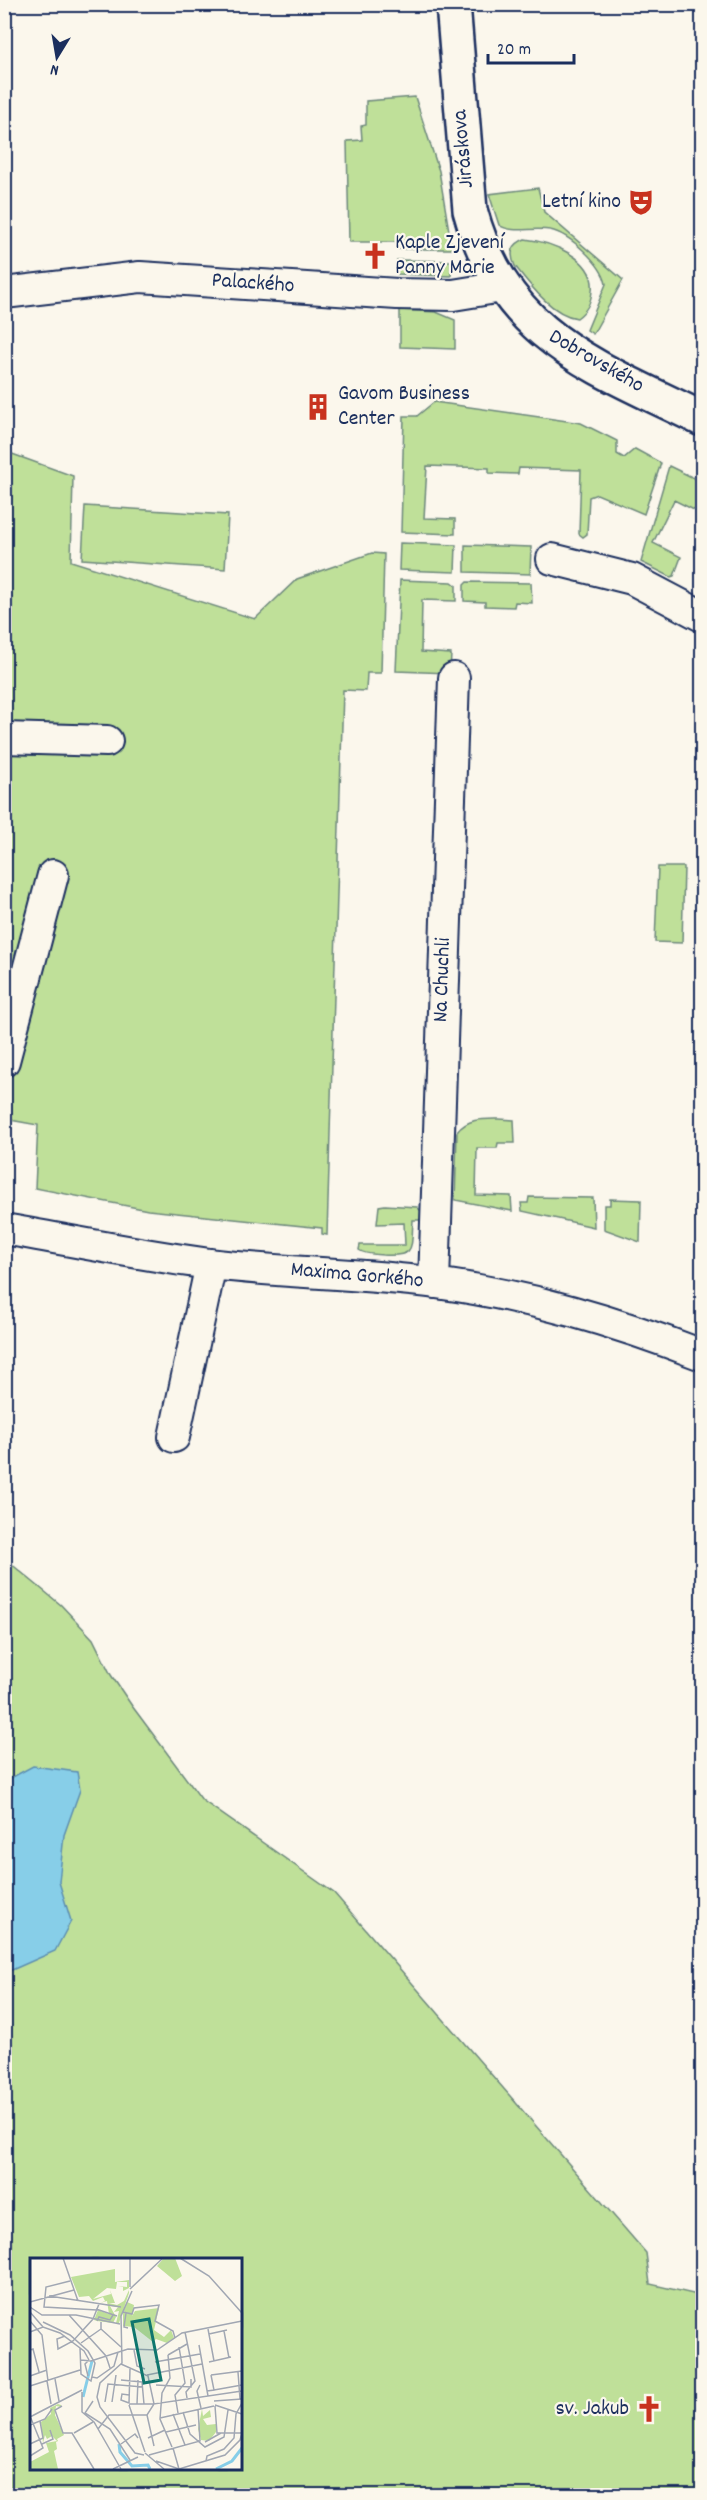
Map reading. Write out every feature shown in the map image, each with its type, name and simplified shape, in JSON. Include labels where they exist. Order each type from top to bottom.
[{"type":"main road","name":"Jiráskova","points":[[453,4],[470,210],[478,238],[502,287]]},
{"type":"main road","name":"Dobrovského","points":[[502,287],[524,314],[560,345],[611,374],[702,419]]},
{"type":"street","name":"Palackého","points":[[4,293],[140,277],[408,294],[453,295],[502,287]]},
{"type":"street","points":[[552,560],[632,579],[702,616]]},
{"type":"street","name":"Na Chuchli","points":[[434,1283],[454,678]]},
{"type":"street","points":[[4,738],[107,741]]},
{"type":"street","points":[[4,1061],[53,875]]},
{"type":"street","name":"Maxima Gorkého","points":[[4,1229],[132,1253],[212,1264],[434,1283],[498,1293],[588,1314],[702,1355]]},
{"type":"street","points":[[174,1437],[212,1264]]},
{"type":"green space","points":[[415,97],[439,171],[452,249],[397,249],[396,242],[349,242],[347,141],[362,140],[361,126],[366,125],[366,101]]},
{"type":"green space","points":[[538,188],[544,212],[623,280],[593,334],[587,330],[606,284],[592,259],[567,237],[550,230],[516,230],[499,225],[489,194]]},
{"type":"green space","points":[[525,239],[559,248],[570,254],[587,269],[592,291],[586,310],[577,318],[568,316],[550,305],[515,266],[512,257],[513,250],[517,243]]},
{"type":"green space","points":[[397,260],[451,261],[451,276],[397,274]]},
{"type":"green space","points":[[400,310],[436,312],[455,320],[455,349],[400,347]]},
{"type":"green space","points":[[434,402],[581,423],[617,441],[617,454],[624,458],[635,449],[661,463],[644,514],[597,494],[589,497],[587,534],[583,537],[579,534],[581,470],[519,468],[518,474],[489,473],[489,468],[427,466],[424,518],[455,519],[455,534],[401,532],[404,416],[417,416]]},
{"type":"green space","points":[[4,451],[73,476],[71,561],[255,619],[297,579],[372,553],[384,554],[381,673],[367,673],[366,691],[343,690],[327,1235],[322,1234],[322,1228],[148,1210],[35,1188],[38,1125],[5,1119]]},
{"type":"green space","points":[[669,466],[702,482],[702,514],[674,500],[653,543],[681,557],[674,576],[671,577],[641,562]]},
{"type":"green space","points":[[85,506],[228,515],[225,569],[82,559]]},
{"type":"green space","points":[[400,543],[456,545],[455,572],[399,570]]},
{"type":"green space","points":[[465,545],[531,547],[530,574],[465,572]]},
{"type":"green space","points":[[400,580],[452,582],[456,585],[456,601],[422,600],[421,652],[451,654],[450,673],[396,671]]},
{"type":"green space","points":[[467,582],[531,583],[532,603],[515,602],[514,607],[485,606],[485,602],[464,601],[464,585]]},
{"type":"green space","points":[[658,867],[684,867],[682,943],[655,942]]},
{"type":"green space","points":[[482,1119],[514,1120],[515,1143],[498,1143],[497,1148],[477,1148],[476,1195],[511,1196],[512,1211],[455,1200],[457,1132],[471,1122]]},
{"type":"green space","points":[[529,1197],[593,1198],[594,1227],[522,1211],[521,1203],[528,1203]]},
{"type":"green space","points":[[610,1199],[641,1200],[640,1242],[604,1229],[604,1205],[610,1205]]},
{"type":"green space","points":[[379,1206],[417,1207],[422,1212],[422,1220],[413,1220],[410,1249],[394,1255],[362,1252],[359,1250],[360,1245],[405,1245],[404,1223],[377,1224]]},
{"type":"green space","points":[[4,1558],[61,1605],[93,1639],[111,1675],[202,1800],[334,1893],[646,2253],[650,2284],[702,2296],[702,2495],[5,2495]]},
{"type":"water","points":[[33,1766],[77,1772],[80,1790],[64,1835],[59,1882],[71,1921],[55,1951],[5,1973],[5,1781]]},
{"type":"place","name":"Letní kino","points":[[641,202]]},
{"type":"place","name":"Kaple Zjevení Panny Marie","points":[[375,256]]},
{"type":"place","name":"Gavom Business Center","points":[[318,407]]},
{"type":"place","name":"sv. Jakub","points":[[649,2409]]}]
